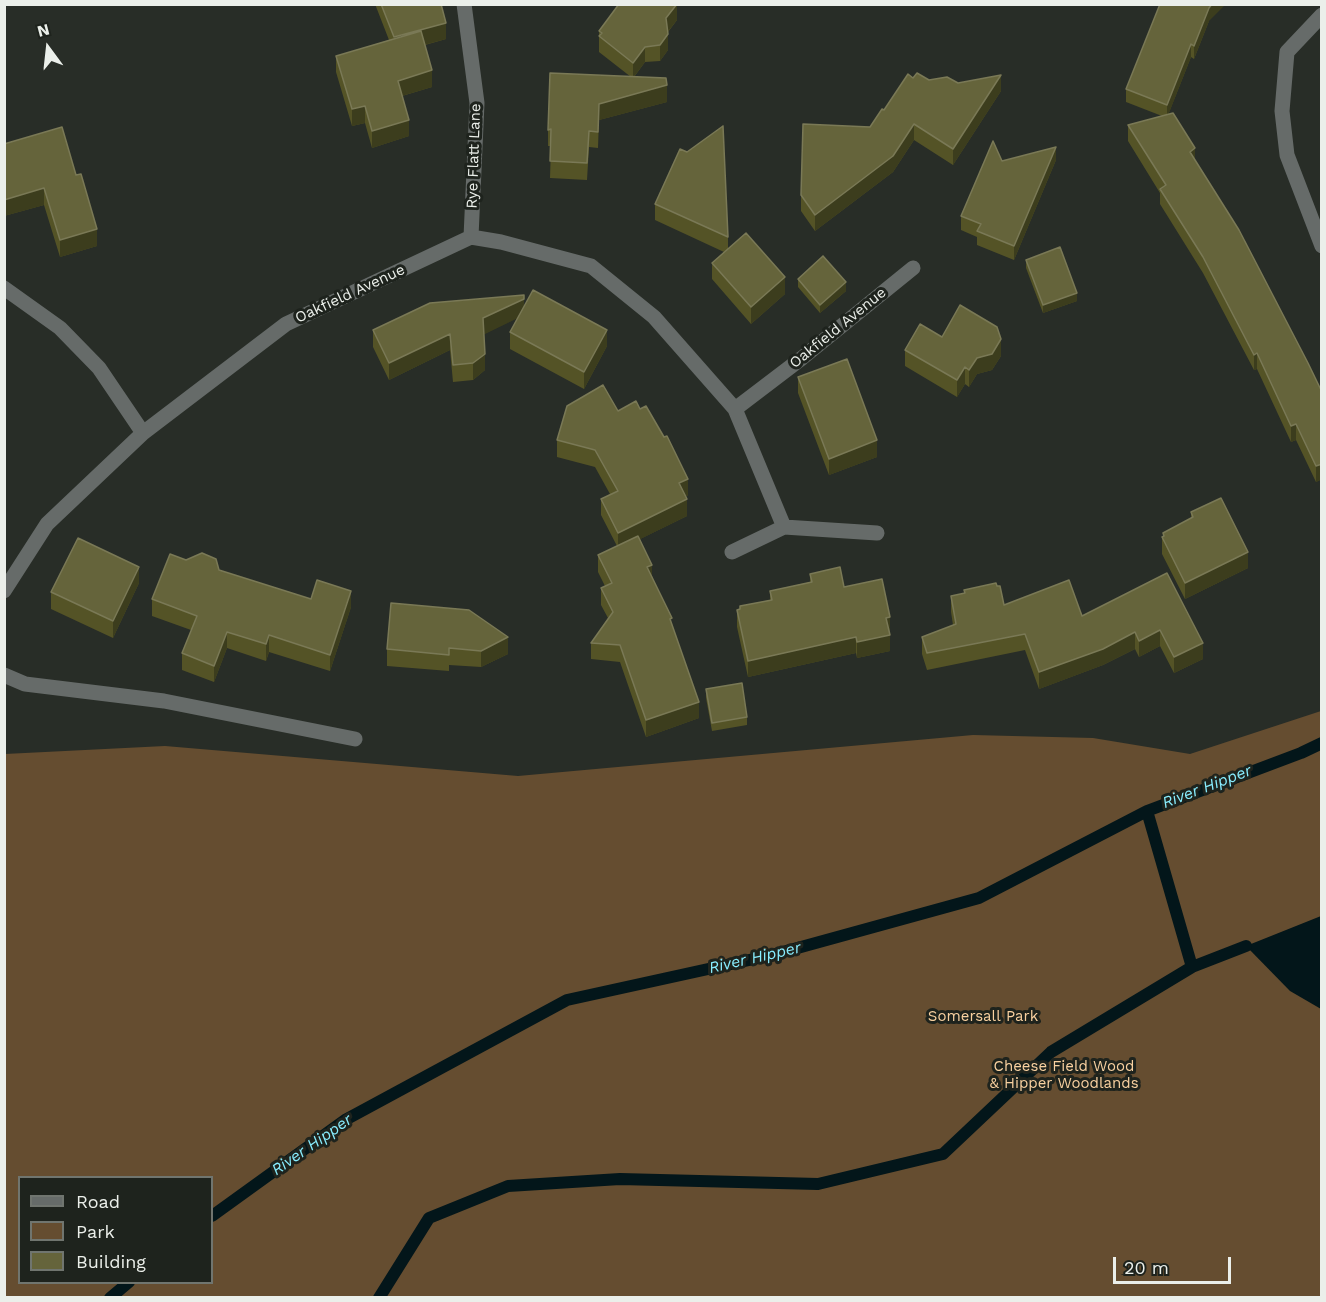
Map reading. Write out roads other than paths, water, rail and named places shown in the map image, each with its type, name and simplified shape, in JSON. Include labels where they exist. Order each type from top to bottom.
[{"type":"street","name":"Rye Flatt Lane","points":[[464,4],[477,103],[471,237]]},
{"type":"street","points":[[1322,15],[1287,52],[1281,111],[1287,155],[1322,246]]},
{"type":"street","points":[[471,237],[501,242],[591,266],[654,317],[735,409],[784,527]]},
{"type":"street","name":"Oakfield Avenue","points":[[4,591],[47,524],[143,433],[286,324],[471,237]]},
{"type":"street","name":"Oakfield Avenue","points":[[735,409],[913,268]]},
{"type":"street","points":[[4,288],[60,328],[99,368],[143,433]]},
{"type":"street","points":[[732,552],[784,527],[877,533]]},
{"type":"street","points":[[4,675],[26,684],[164,701],[355,739]]},
{"type":"waterway","name":"River Hipper","points":[[213,1215],[345,1120],[567,1000],[772,955],[979,898],[1147,811],[1322,743]]},
{"type":"waterway","points":[[1147,811],[1192,967]]},
{"type":"waterway","points":[[379,1298],[429,1218],[508,1186],[620,1179],[818,1184],[943,1154],[1051,1052],[1192,967],[1246,946]]},
{"type":"waterway","name":"River Hipper","points":[[110,1298],[127,1284]]},
{"type":"park label","name":"Somersall Park","points":[[983,1017]]},
{"type":"park label","name":"Cheese Field Wood & Hipper Woodlands","points":[[1064,1076]]}]
